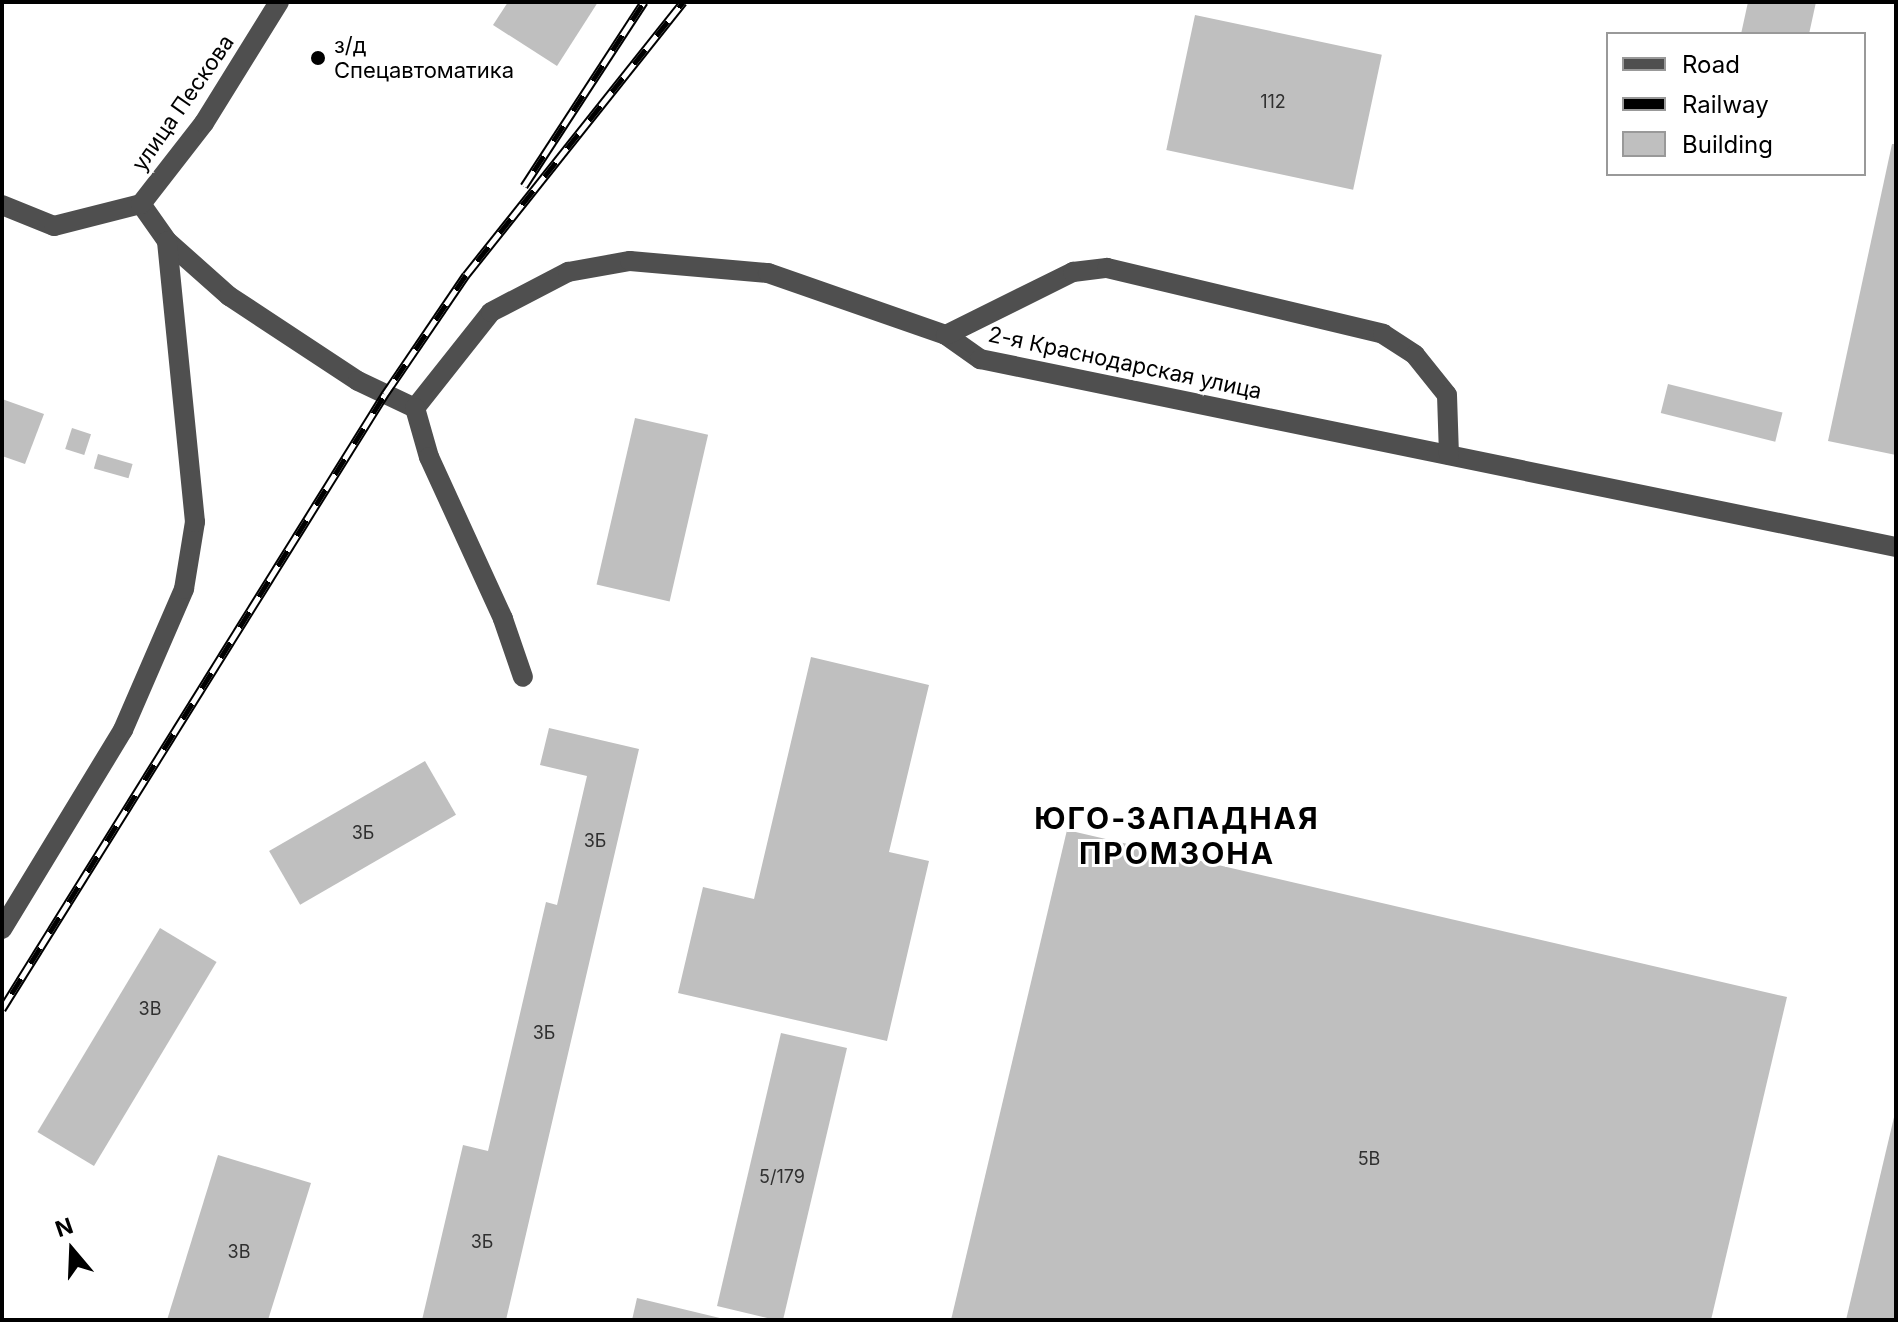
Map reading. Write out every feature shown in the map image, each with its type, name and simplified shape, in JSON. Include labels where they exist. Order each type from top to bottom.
[{"type":"street","name":"улица Пескова","points":[[2,205],[54,226],[141,204],[204,123],[279,2]]},
{"type":"street","points":[[141,204],[167,241],[229,296],[358,381],[415,408],[429,457],[503,619],[523,677]]},
{"type":"street","points":[[2,929],[123,730],[184,589],[195,522],[167,241]]},
{"type":"street","name":"2-я Краснодарская улица","points":[[415,408],[491,312],[568,272],[630,261],[768,273],[946,335],[980,359],[1896,547]]},
{"type":"street","points":[[946,335],[1073,272],[1107,268],[1368,330],[1415,355],[1447,395],[1449,455]]},
{"type":"building","points":[[508,2],[598,2],[557,66],[493,25]]},
{"type":"building","points":[[1748,2],[1816,2],[1809,32],[1741,32]]},
{"type":"building","points":[[1195,15],[1382,55],[1353,190],[1166,150]]},
{"type":"building","points":[[1892,144],[1896,144],[1896,455],[1828,441]]},
{"type":"building","points":[[1668,384],[1782,413],[1775,442],[1661,413]]},
{"type":"building","points":[[2,399],[44,414],[25,464],[2,456]]},
{"type":"building","points":[[635,418],[708,435],[670,601],[597,585]]},
{"type":"building","points":[[72,428],[91,434],[84,455],[65,449]]},
{"type":"building","points":[[98,454],[133,464],[128,478],[94,468]]},
{"type":"building","points":[[811,657],[929,685],[889,852],[929,861],[887,1041],[678,993],[703,887],[754,899]]},
{"type":"building","points":[[549,728],[639,749],[506,1320],[422,1320],[463,1145],[488,1151],[546,902],[557,905],[587,776],[540,765]]},
{"type":"building","points":[[425,761],[456,815],[300,905],[269,851]]},
{"type":"building","points":[[1067,830],[1787,997],[1711,1320],[951,1320]]},
{"type":"building","points":[[160,928],[217,962],[94,1166],[37,1132]]},
{"type":"building","points":[[781,1033],[847,1048],[783,1320],[776,1320],[717,1306]]},
{"type":"building","points":[[1895,1113],[1896,1320],[1846,1320]]},
{"type":"building","points":[[218,1155],[311,1183],[268,1320],[167,1320]]},
{"type":"building","points":[[637,1298],[724,1319],[724,1320],[632,1320]]},
{"type":"railway","points":[[524,186],[644,2]]},
{"type":"railway","points":[[2,1009],[385,394],[466,275],[683,2]]},
{"type":"place","name":"з/д Спецавтоматика","points":[[318,58]]},
{"type":"district","name":"ЮГО-ЗАПАДНАЯ ПРОМЗОНА","points":[[1177,835]]}]
